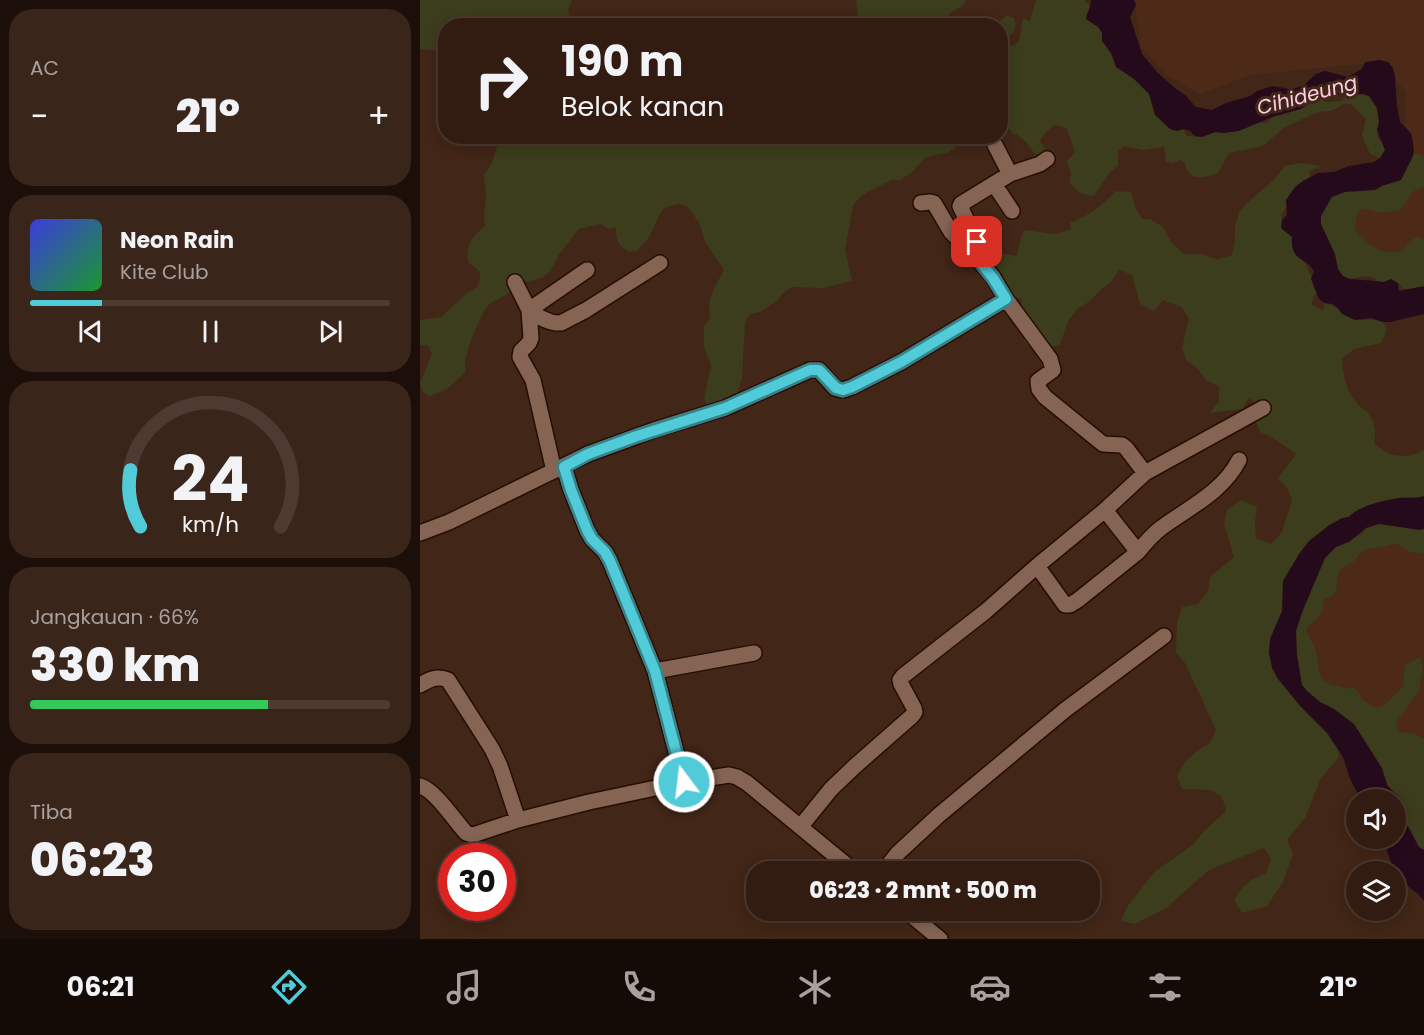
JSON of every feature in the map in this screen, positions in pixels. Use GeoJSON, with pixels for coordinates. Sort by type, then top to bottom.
{"type":"FeatureCollection","features":[{"type":"Feature","properties":{"kind":"street"},"geometry":{"type":"LineString","coordinates":[[995,145],[1010,174]]}},
{"type":"Feature","properties":{"kind":"street"},"geometry":{"type":"LineString","coordinates":[[977,258],[977,242],[961,204],[1010,174],[1040,164],[1047,159]]}},
{"type":"Feature","properties":{"kind":"street"},"geometry":{"type":"LineString","coordinates":[[994,184],[1012,211]]}},
{"type":"Feature","properties":{"kind":"street"},"geometry":{"type":"LineString","coordinates":[[921,203],[934,203],[951,232],[993,278],[1050,359],[1053,370],[1038,381],[1044,397],[1103,444],[1122,445],[1126,448],[1145,473]]}},
{"type":"Feature","properties":{"kind":"street"},"geometry":{"type":"LineString","coordinates":[[529,310],[557,324],[561,323],[586,310],[660,263]]}},
{"type":"Feature","properties":{"kind":"street"},"geometry":{"type":"LineString","coordinates":[[529,310],[587,270]]}},
{"type":"Feature","properties":{"kind":"street"},"geometry":{"type":"LineString","coordinates":[[515,282],[529,310],[531,338],[521,351],[520,357],[533,380],[559,469],[571,490],[587,530],[610,561],[655,671],[684,782]]}},
{"type":"Feature","properties":{"kind":"street"},"geometry":{"type":"LineString","coordinates":[[420,533],[449,522],[588,454],[725,408],[810,370],[819,370],[836,388],[843,390],[852,387],[901,362],[1006,299]]}},
{"type":"Feature","properties":{"kind":"street"},"geometry":{"type":"LineString","coordinates":[[801,826],[831,789],[915,712],[901,684],[900,680],[903,676],[986,611],[1145,473],[1263,408]]}},
{"type":"Feature","properties":{"kind":"street"},"geometry":{"type":"LineString","coordinates":[[1037,566],[1065,605],[1070,605],[1138,552],[1161,529],[1204,499],[1234,469],[1239,460]]}},
{"type":"Feature","properties":{"kind":"street"},"geometry":{"type":"LineString","coordinates":[[1105,510],[1138,552]]}},
{"type":"Feature","properties":{"kind":"street"},"geometry":{"type":"LineString","coordinates":[[892,861],[939,815],[1065,710],[1164,636]]}},
{"type":"Feature","properties":{"kind":"street"},"geometry":{"type":"LineString","coordinates":[[655,671],[754,653]]}},
{"type":"Feature","properties":{"kind":"street"},"geometry":{"type":"LineString","coordinates":[[420,685],[434,678],[448,680],[492,749],[518,820]]}},
{"type":"Feature","properties":{"kind":"street"},"geometry":{"type":"LineString","coordinates":[[420,786],[432,793],[466,833],[473,835],[518,820],[589,802],[684,782],[720,776],[737,777],[842,861]]}},
{"type":"Feature","properties":{"kind":"street"},"geometry":{"type":"LineString","coordinates":[[918,921],[940,939]]}},
{"type":"Feature","properties":{"kind":"shaded area"},"geometry":{"type":"Polygon","coordinates":[[[1137,0],[1424,0],[1424,277],[1381,280],[1350,270],[1329,213],[1403,183],[1406,92],[1390,73],[1358,64],[1250,75],[1201,94],[1169,77],[1141,47],[1135,6],[1137,0]]]}},
{"type":"Feature","properties":{"kind":"shaded area"},"geometry":{"type":"Polygon","coordinates":[[[1378,533],[1424,547],[1424,846],[1406,811],[1406,789],[1395,789],[1382,764],[1307,669],[1310,601],[1347,550],[1378,533]]]}},
{"type":"Feature","properties":{"kind":"green space"},"geometry":{"type":"Polygon","coordinates":[[[420,0],[572,0],[568,10],[570,18],[438,18],[438,50],[420,49],[420,0]]]}},
{"type":"Feature","properties":{"kind":"green space"},"geometry":{"type":"Polygon","coordinates":[[[856,0],[966,0],[962,7],[950,13],[947,18],[858,18],[856,0]]]}},
{"type":"Feature","properties":{"kind":"green space"},"geometry":{"type":"Polygon","coordinates":[[[1036,0],[1085,0],[1187,136],[1202,137],[1215,132],[1224,133],[1250,123],[1267,123],[1272,117],[1287,113],[1319,97],[1326,102],[1342,101],[1345,93],[1361,84],[1377,108],[1379,122],[1377,137],[1383,143],[1385,150],[1380,158],[1370,154],[1362,135],[1366,119],[1351,104],[1344,104],[1331,111],[1318,112],[1285,127],[1263,146],[1229,153],[1218,173],[1208,176],[1198,177],[1190,174],[1185,163],[1180,160],[1172,163],[1166,162],[1164,147],[1143,150],[1123,146],[1118,151],[1118,166],[1111,171],[1094,196],[1083,194],[1069,182],[1071,174],[1067,161],[1075,152],[1067,129],[1054,125],[1044,134],[1040,141],[1045,148],[1042,155],[1035,154],[1027,143],[1008,129],[1008,44],[1013,46],[1019,41],[1023,18],[1030,21],[1036,0]]]}},
{"type":"Feature","properties":{"kind":"green space"},"geometry":{"type":"Polygon","coordinates":[[[1007,15],[1014,18],[1015,30],[1008,39],[1008,18],[1003,18],[1007,15]]]}},
{"type":"Feature","properties":{"kind":"green space"},"geometry":{"type":"Polygon","coordinates":[[[498,144],[958,144],[947,153],[926,157],[912,172],[899,181],[893,179],[856,201],[853,206],[845,249],[852,281],[823,288],[792,287],[760,312],[750,314],[745,323],[742,379],[735,400],[708,408],[704,398],[711,366],[704,347],[704,326],[710,317],[709,303],[724,270],[706,243],[699,223],[688,207],[678,204],[662,210],[648,239],[638,251],[629,252],[620,244],[616,227],[609,229],[600,224],[579,229],[560,253],[550,271],[542,278],[523,283],[489,304],[471,340],[465,361],[465,373],[447,389],[429,397],[422,391],[420,383],[432,354],[428,345],[420,345],[420,320],[441,317],[477,287],[480,280],[480,272],[468,262],[468,250],[473,237],[485,226],[484,175],[491,165],[498,144]]]}},
{"type":"Feature","properties":{"kind":"green space"},"geometry":{"type":"Polygon","coordinates":[[[1410,154],[1424,157],[1424,187],[1414,191],[1400,210],[1379,213],[1366,209],[1359,210],[1355,231],[1368,243],[1383,252],[1399,252],[1417,236],[1424,240],[1424,289],[1403,289],[1394,282],[1381,286],[1375,281],[1376,279],[1367,276],[1341,282],[1319,231],[1324,198],[1410,154]]]}},
{"type":"Feature","properties":{"kind":"green space"},"geometry":{"type":"Polygon","coordinates":[[[1300,163],[1322,166],[1309,171],[1310,177],[1297,186],[1288,197],[1287,207],[1281,215],[1281,228],[1292,237],[1295,252],[1305,262],[1317,291],[1311,304],[1323,311],[1325,303],[1329,304],[1349,317],[1383,322],[1387,330],[1381,343],[1354,349],[1342,359],[1344,377],[1353,398],[1374,423],[1374,443],[1390,454],[1400,456],[1415,454],[1424,449],[1424,503],[1362,511],[1282,611],[1269,653],[1337,742],[1339,757],[1321,778],[1305,818],[1287,840],[1293,854],[1283,882],[1267,906],[1242,913],[1234,901],[1247,884],[1266,873],[1271,859],[1264,848],[1209,870],[1166,908],[1135,924],[1121,921],[1127,907],[1154,872],[1194,844],[1203,832],[1226,811],[1222,797],[1210,790],[1182,789],[1177,776],[1185,762],[1210,743],[1216,730],[1185,663],[1176,652],[1177,623],[1182,607],[1198,604],[1208,591],[1210,577],[1234,557],[1224,524],[1227,510],[1241,500],[1257,507],[1256,538],[1271,544],[1282,532],[1292,501],[1287,488],[1278,478],[1296,454],[1260,432],[1255,419],[1258,408],[1250,397],[1242,409],[1210,413],[1219,401],[1219,387],[1206,380],[1197,368],[1187,361],[1182,348],[1189,318],[1181,307],[1163,300],[1154,311],[1140,304],[1132,275],[1119,270],[1111,282],[1089,302],[1077,309],[1068,321],[1060,345],[1034,350],[1024,342],[1021,299],[995,293],[989,265],[1001,254],[1017,256],[1024,230],[1056,234],[1071,229],[1070,223],[1094,210],[1115,191],[1131,192],[1135,207],[1142,219],[1150,219],[1163,227],[1171,242],[1184,254],[1201,254],[1217,259],[1232,255],[1239,212],[1274,180],[1285,166],[1300,163]]]}},
{"type":"Feature","properties":{"kind":"green space"},"geometry":{"type":"Polygon","coordinates":[[[1370,522],[1424,527],[1424,554],[1410,552],[1395,543],[1363,551],[1352,563],[1340,570],[1336,590],[1330,598],[1323,598],[1322,611],[1307,629],[1316,651],[1323,680],[1328,684],[1346,689],[1353,687],[1362,700],[1376,708],[1383,706],[1402,688],[1405,665],[1420,657],[1423,669],[1420,689],[1396,725],[1400,732],[1415,734],[1424,739],[1424,861],[1414,848],[1415,840],[1407,825],[1406,789],[1391,789],[1334,709],[1320,702],[1297,683],[1295,622],[1326,549],[1362,534],[1370,522]]]}},
{"type":"Feature","properties":{"kind":"water","name":"Cihideung"},"geometry":{"type":"Polygon","coordinates":[[[1091,0],[1134,0],[1136,5],[1130,17],[1142,54],[1158,73],[1196,107],[1212,110],[1273,86],[1296,88],[1304,85],[1316,74],[1325,71],[1348,77],[1362,69],[1365,62],[1380,60],[1388,62],[1395,76],[1400,122],[1411,133],[1413,156],[1401,180],[1375,190],[1345,192],[1332,197],[1321,216],[1321,224],[1335,254],[1338,269],[1343,276],[1350,279],[1384,282],[1391,279],[1398,283],[1399,291],[1424,286],[1424,314],[1383,322],[1370,318],[1355,320],[1342,314],[1332,304],[1319,299],[1311,279],[1314,271],[1296,255],[1293,251],[1292,237],[1281,228],[1282,220],[1287,215],[1286,200],[1295,187],[1303,181],[1318,173],[1334,172],[1349,166],[1374,162],[1380,158],[1385,150],[1377,130],[1379,122],[1377,108],[1369,96],[1362,94],[1319,97],[1301,109],[1272,117],[1239,131],[1215,132],[1202,137],[1195,136],[1184,129],[1177,131],[1170,129],[1155,115],[1149,94],[1134,79],[1116,67],[1111,53],[1102,41],[1102,33],[1098,27],[1086,19],[1091,0]]]}},
{"type":"Feature","properties":{"kind":"water"},"geometry":{"type":"Polygon","coordinates":[[[1424,496],[1424,529],[1379,524],[1366,528],[1349,542],[1336,547],[1325,558],[1296,631],[1302,685],[1320,702],[1354,724],[1382,768],[1390,789],[1355,789],[1343,757],[1327,733],[1278,679],[1272,668],[1269,653],[1270,639],[1282,611],[1283,581],[1309,541],[1328,526],[1365,507],[1393,499],[1424,496]]]}},
{"type":"Feature","properties":{"kind":"water"},"geometry":{"type":"Polygon","coordinates":[[[1406,819],[1419,847],[1424,850],[1424,901],[1406,885],[1406,861],[1391,861],[1386,849],[1406,849],[1406,819]]]}},
{"type":"Feature","properties":{"kind":"route"},"geometry":{"type":"LineString","coordinates":[[684,782],[655,671],[610,561],[587,530],[564,467],[588,454],[637,436],[725,408],[810,370],[819,370],[836,388],[843,390],[901,362],[1006,299],[977,258],[977,242]]}}]}
